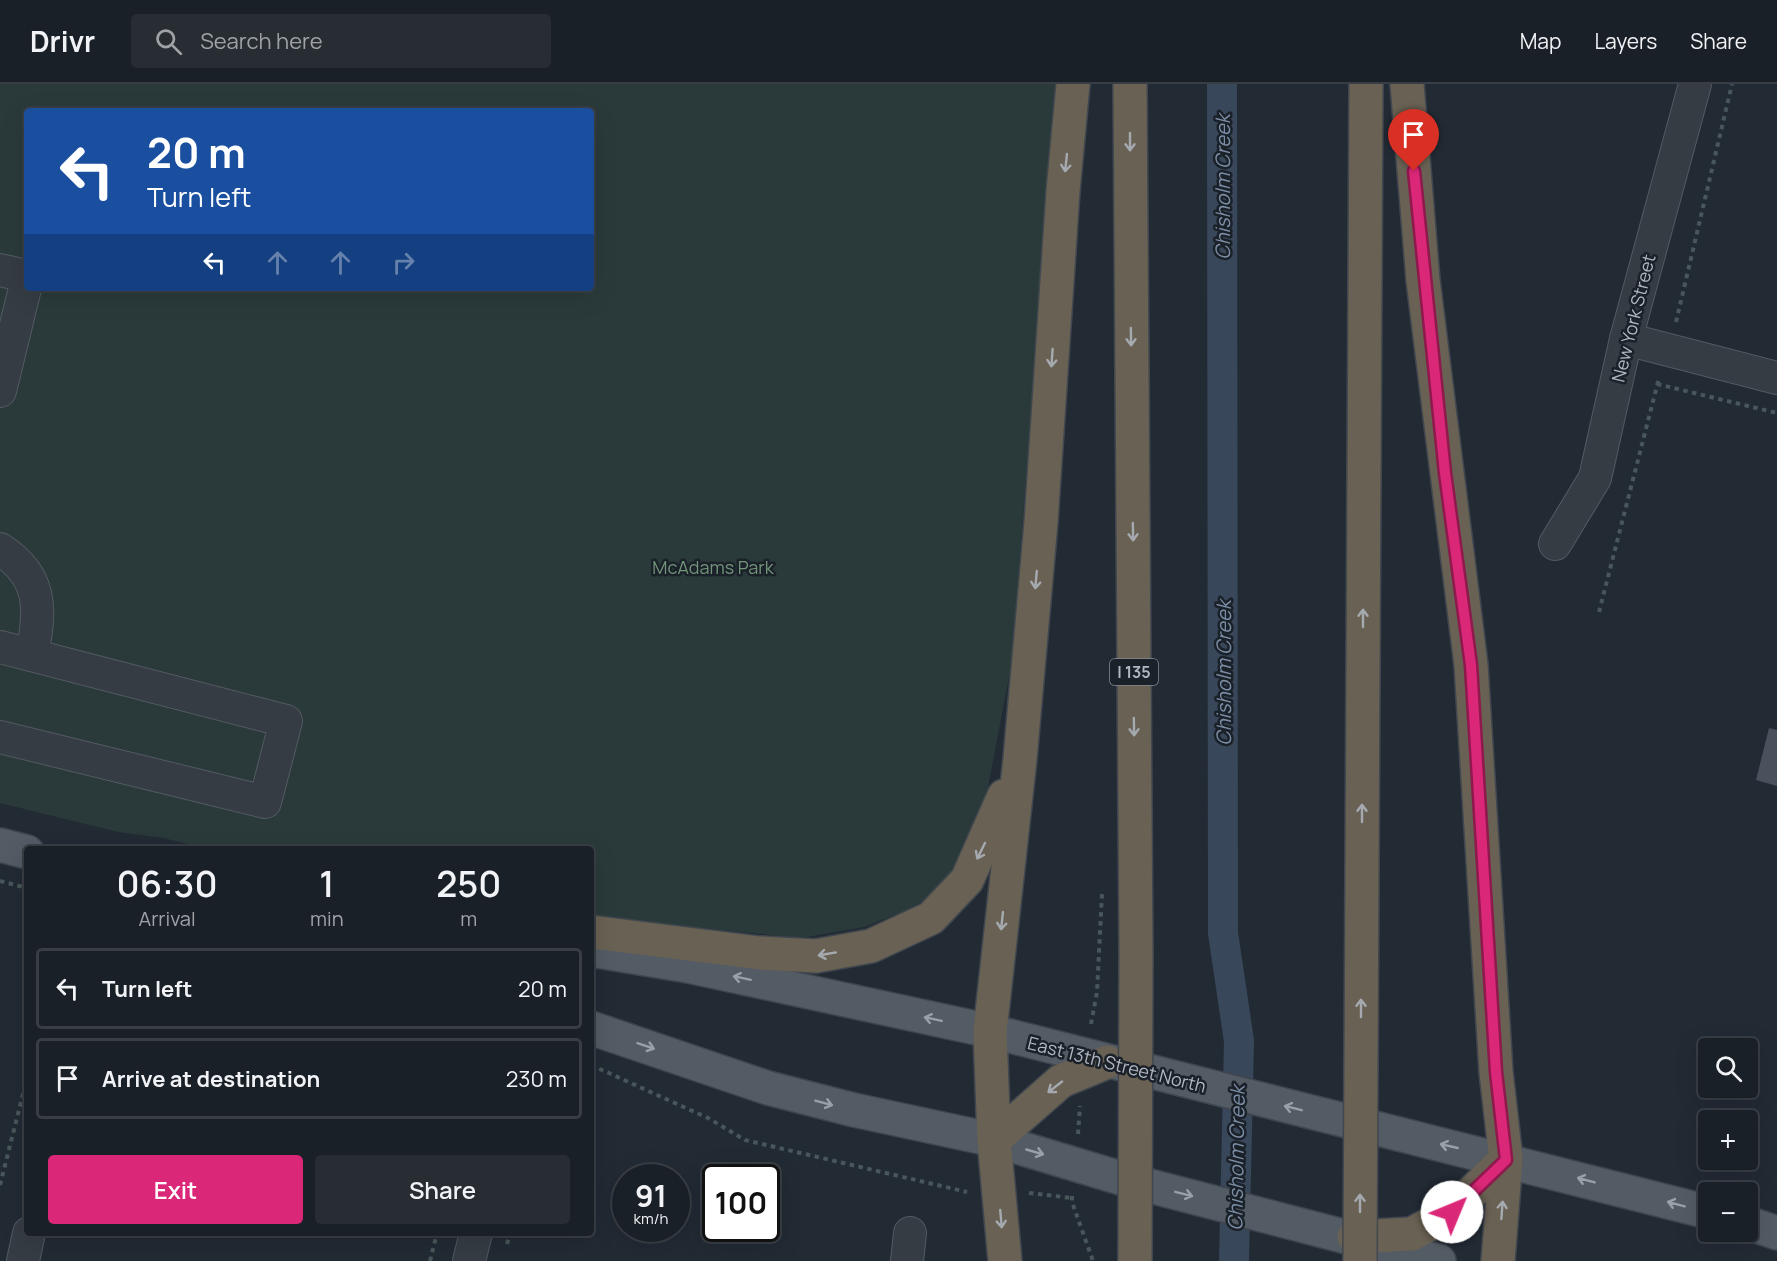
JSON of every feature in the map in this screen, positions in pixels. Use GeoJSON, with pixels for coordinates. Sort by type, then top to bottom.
{"type":"FeatureCollection","features":[{"type":"Feature","properties":{"kind":"highway"},"geometry":{"type":"LineString","coordinates":[[1005,1261],[994,1140],[990,1031],[1020,759],[1041,522],[1063,191],[1073,84]]}},
{"type":"Feature","properties":{"kind":"highway","name":"I 135"},"geometry":{"type":"LineString","coordinates":[[1131,84],[1136,942],[1135,1261]]}},
{"type":"Feature","properties":{"kind":"highway"},"geometry":{"type":"LineString","coordinates":[[1366,84],[1357,1249],[1412,1234],[1452,1212],[1506,1160]]}},
{"type":"Feature","properties":{"kind":"highway"},"geometry":{"type":"LineString","coordinates":[[1407,84],[1423,280],[1471,665],[1496,1072],[1506,1160],[1498,1261]]}},
{"type":"Feature","properties":{"kind":"highway"},"geometry":{"type":"LineString","coordinates":[[594,932],[760,953],[816,956],[871,946],[931,918],[967,880],[989,836],[1020,759]]}},
{"type":"Feature","properties":{"kind":"highway"},"geometry":{"type":"LineString","coordinates":[[994,1140],[1061,1081],[1107,1062]]}},
{"type":"Feature","properties":{"kind":"main road"},"geometry":{"type":"LineString","coordinates":[[0,845],[24,851]]}},
{"type":"Feature","properties":{"kind":"main road","name":"East 13th Street North"},"geometry":{"type":"LineString","coordinates":[[594,950],[688,966],[990,1031],[1698,1209]]}},
{"type":"Feature","properties":{"kind":"main road"},"geometry":{"type":"LineString","coordinates":[[594,1029],[768,1088],[854,1110],[994,1140],[1357,1249],[1438,1261]]}},
{"type":"Feature","properties":{"kind":"main road"},"geometry":{"type":"LineString","coordinates":[[1758,1226],[1777,1233]]}},
{"type":"Feature","properties":{"kind":"street","name":"New York Street"},"geometry":{"type":"LineString","coordinates":[[1555,544],[1594,478],[1626,339],[1695,84]]}},
{"type":"Feature","properties":{"kind":"street"},"geometry":{"type":"LineString","coordinates":[[0,270],[24,277]]}},
{"type":"Feature","properties":{"kind":"street"},"geometry":{"type":"LineString","coordinates":[[0,391],[24,291]]}},
{"type":"Feature","properties":{"kind":"street"},"geometry":{"type":"LineString","coordinates":[[1626,339],[1777,378]]}},
{"type":"Feature","properties":{"kind":"street"},"geometry":{"type":"LineString","coordinates":[[0,549],[18,560],[37,592],[39,619],[32,655]]}},
{"type":"Feature","properties":{"kind":"street"},"geometry":{"type":"LineString","coordinates":[[0,647],[286,721],[265,802],[0,736]]}},
{"type":"Feature","properties":{"kind":"street"},"geometry":{"type":"LineString","coordinates":[[23,1261],[29,1236]]}},
{"type":"Feature","properties":{"kind":"street"},"geometry":{"type":"LineString","coordinates":[[469,1261],[475,1236]]}},
{"type":"Feature","properties":{"kind":"path"},"geometry":{"type":"LineString","coordinates":[[1657,384],[1777,413]]}},
{"type":"Feature","properties":{"kind":"path"},"geometry":{"type":"LineString","coordinates":[[0,881],[24,887]]}},
{"type":"Feature","properties":{"kind":"path"},"geometry":{"type":"LineString","coordinates":[[594,1066],[708,1118],[745,1140],[881,1170]]}},
{"type":"Feature","properties":{"kind":"path"},"geometry":{"type":"LineString","coordinates":[[0,1185],[24,1090]]}},
{"type":"Feature","properties":{"kind":"path"},"geometry":{"type":"LineString","coordinates":[[430,1261],[436,1236]]}},
{"type":"Feature","properties":{"kind":"green space","name":"McAdams Park"},"geometry":{"type":"Polygon","coordinates":[[[0,84],[1056,84],[1012,661],[988,787],[973,835],[956,870],[935,893],[910,909],[864,927],[801,938],[594,917],[594,846],[196,846],[163,838],[118,832],[0,803],[0,84]]]}},
{"type":"Feature","properties":{"kind":"building"},"geometry":{"type":"Polygon","coordinates":[[[1769,728],[1777,730],[1777,786],[1756,780],[1769,728]]]}},
{"type":"Feature","properties":{"kind":"waterway","name":"Chisholm Creek"},"geometry":{"type":"LineString","coordinates":[[1222,84],[1223,933],[1239,1041],[1234,1261]]}},
{"type":"Feature","properties":{"kind":"route"},"geometry":{"type":"LineString","coordinates":[[1414,171],[1423,280],[1445,473],[1471,665],[1496,1072],[1506,1160],[1452,1212]]}}]}
